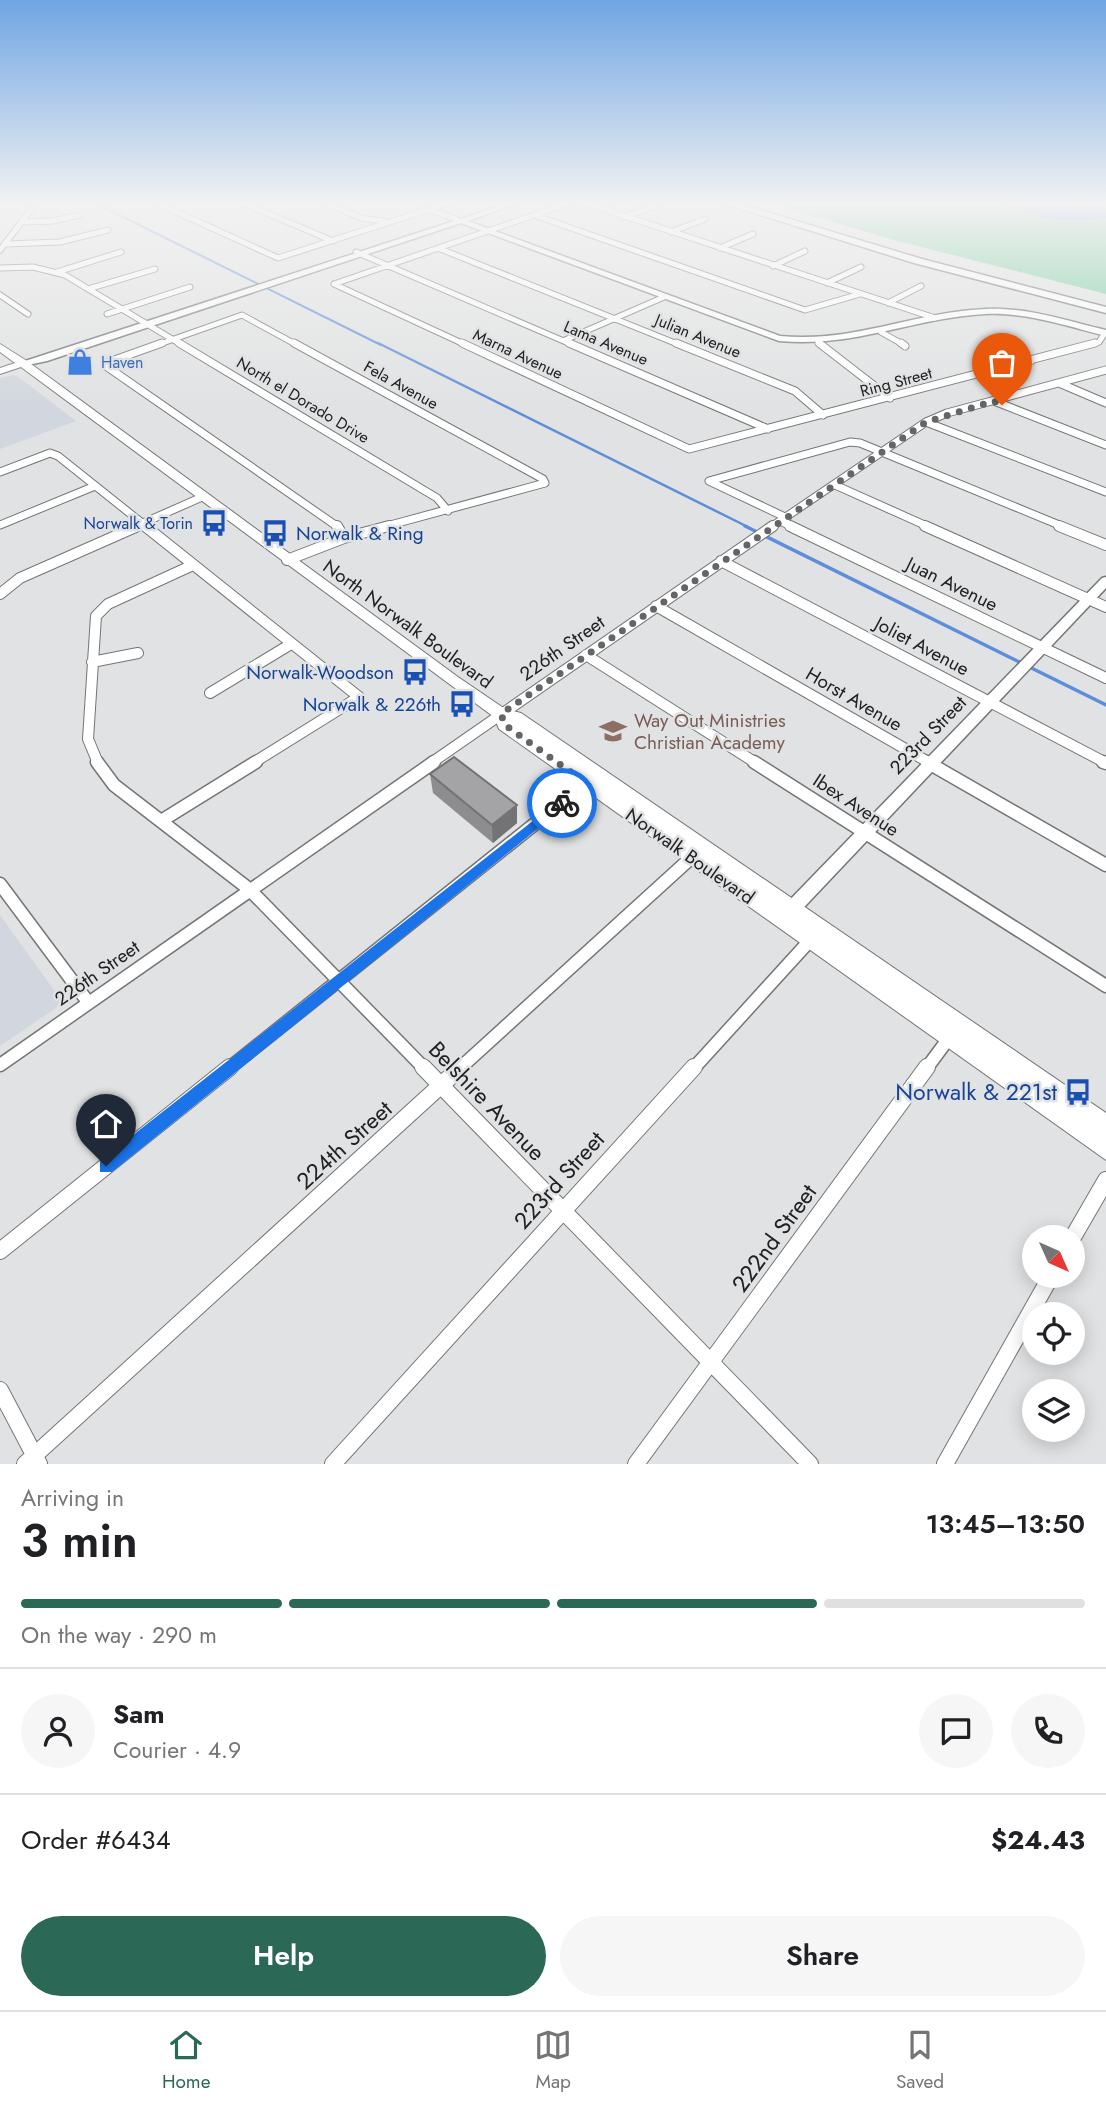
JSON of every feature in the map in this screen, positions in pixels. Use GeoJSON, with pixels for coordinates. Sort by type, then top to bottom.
{"type":"FeatureCollection","features":[{"type":"Feature","properties":{"kind":"highway"},"geometry":{"type":"LineString","coordinates":[[958,271],[1106,310]]}},
{"type":"Feature","properties":{"kind":"highway"},"geometry":{"type":"LineString","coordinates":[[996,271],[1106,301]]}},
{"type":"Feature","properties":{"kind":"main road"},"geometry":{"type":"LineString","coordinates":[[0,347],[23,363]]}},
{"type":"Feature","properties":{"kind":"main road"},"geometry":{"type":"LineString","coordinates":[[0,371],[23,363]]}},
{"type":"Feature","properties":{"kind":"main road","name":"North Norwalk Boulevard"},"geometry":{"type":"LineString","coordinates":[[23,363],[287,560],[501,714]]}},
{"type":"Feature","properties":{"kind":"main road","name":"Norwalk Boulevard"},"geometry":{"type":"LineString","coordinates":[[501,714],[516,717],[692,857],[787,914]]}},
{"type":"Feature","properties":{"kind":"main road","name":"Norwalk Boulevard"},"geometry":{"type":"LineString","coordinates":[[593,778],[816,934],[1106,1126]]}},
{"type":"Feature","properties":{"kind":"main road","name":"Norwalk Boulevard"},"geometry":{"type":"LineString","coordinates":[[816,934],[949,1038],[1106,1149]]}},
{"type":"Feature","properties":{"kind":"street","name":"North el Dorado Drive"},"geometry":{"type":"LineString","coordinates":[[61,271],[437,498],[448,511]]}},
{"type":"Feature","properties":{"kind":"street"},"geometry":{"type":"LineString","coordinates":[[92,288],[147,271]]}},
{"type":"Feature","properties":{"kind":"street"},"geometry":{"type":"LineString","coordinates":[[23,363],[303,271]]}},
{"type":"Feature","properties":{"kind":"street","name":"Marna Avenue"},"geometry":{"type":"LineString","coordinates":[[370,271],[334,284],[690,449]]}},
{"type":"Feature","properties":{"kind":"street","name":"Lama Avenue"},"geometry":{"type":"LineString","coordinates":[[403,271],[768,429]]}},
{"type":"Feature","properties":{"kind":"street","name":"Julian Avenue"},"geometry":{"type":"LineString","coordinates":[[497,271],[795,391],[823,415]]}},
{"type":"Feature","properties":{"kind":"street"},"geometry":{"type":"LineString","coordinates":[[596,271],[767,335],[819,343],[881,332],[935,318],[997,311],[1038,316],[1105,333]]}},
{"type":"Feature","properties":{"kind":"street"},"geometry":{"type":"LineString","coordinates":[[695,271],[806,310],[860,294]]}},
{"type":"Feature","properties":{"kind":"street"},"geometry":{"type":"LineString","coordinates":[[790,271],[935,318]]}},
{"type":"Feature","properties":{"kind":"street"},"geometry":{"type":"LineString","coordinates":[[827,283],[852,271]]}},
{"type":"Feature","properties":{"kind":"street"},"geometry":{"type":"LineString","coordinates":[[888,303],[921,286]]}},
{"type":"Feature","properties":{"kind":"street"},"geometry":{"type":"LineString","coordinates":[[107,314],[190,287]]}},
{"type":"Feature","properties":{"kind":"street"},"geometry":{"type":"LineString","coordinates":[[0,295],[28,314]]}},
{"type":"Feature","properties":{"kind":"street"},"geometry":{"type":"LineString","coordinates":[[565,340],[664,297]]}},
{"type":"Feature","properties":{"kind":"street","name":"Fela Avenue"},"geometry":{"type":"LineString","coordinates":[[173,338],[242,315],[543,479],[545,483],[448,511]]}},
{"type":"Feature","properties":{"kind":"street"},"geometry":{"type":"LineString","coordinates":[[881,332],[905,345]]}},
{"type":"Feature","properties":{"kind":"street","name":"Ring Street"},"geometry":{"type":"LineString","coordinates":[[690,449],[1090,345],[1099,342],[1105,333]]}},
{"type":"Feature","properties":{"kind":"street"},"geometry":{"type":"LineString","coordinates":[[173,338],[106,363],[106,366],[335,523],[344,538]]}},
{"type":"Feature","properties":{"kind":"street"},"geometry":{"type":"LineString","coordinates":[[819,343],[890,398]]}},
{"type":"Feature","properties":{"kind":"street"},"geometry":{"type":"LineString","coordinates":[[1004,346],[1031,361]]}},
{"type":"Feature","properties":{"kind":"street","name":"226th Street"},"geometry":{"type":"LineString","coordinates":[[0,1065],[656,606],[926,422],[1106,370]]}},
{"type":"Feature","properties":{"kind":"street"},"geometry":{"type":"LineString","coordinates":[[1059,383],[1106,403]]}},
{"type":"Feature","properties":{"kind":"street"},"geometry":{"type":"LineString","coordinates":[[994,401],[1011,410],[1106,445]]}},
{"type":"Feature","properties":{"kind":"street"},"geometry":{"type":"LineString","coordinates":[[926,422],[1106,492]]}},
{"type":"Feature","properties":{"kind":"street","name":"Juan Avenue"},"geometry":{"type":"LineString","coordinates":[[882,453],[850,442],[709,481],[1037,652],[1106,678]]}},
{"type":"Feature","properties":{"kind":"street"},"geometry":{"type":"LineString","coordinates":[[0,472],[50,453],[58,456],[359,697],[161,821]]}},
{"type":"Feature","properties":{"kind":"street"},"geometry":{"type":"LineString","coordinates":[[882,453],[1106,545]]}},
{"type":"Feature","properties":{"kind":"street"},"geometry":{"type":"LineString","coordinates":[[0,525],[95,485]]}},
{"type":"Feature","properties":{"kind":"street"},"geometry":{"type":"LineString","coordinates":[[835,485],[1106,607]]}},
{"type":"Feature","properties":{"kind":"street"},"geometry":{"type":"LineString","coordinates":[[0,594],[20,578],[202,497]]}},
{"type":"Feature","properties":{"kind":"street"},"geometry":{"type":"LineString","coordinates":[[287,560],[344,538],[448,511]]}},
{"type":"Feature","properties":{"kind":"street","name":"Joliet Avenue"},"geometry":{"type":"LineString","coordinates":[[721,561],[1106,763]]}},
{"type":"Feature","properties":{"kind":"street","name":"Belshire Avenue"},"geometry":{"type":"LineString","coordinates":[[193,565],[108,604],[96,616],[88,739],[91,754],[114,785],[249,889],[810,1464]]}},
{"type":"Feature","properties":{"kind":"street","name":"223rd Street"},"geometry":{"type":"LineString","coordinates":[[787,914],[1106,581]]}},
{"type":"Feature","properties":{"kind":"street","name":"Horst Avenue"},"geometry":{"type":"LineString","coordinates":[[656,606],[1106,865]]}},
{"type":"Feature","properties":{"kind":"street"},"geometry":{"type":"LineString","coordinates":[[210,693],[291,644]]}},
{"type":"Feature","properties":{"kind":"street"},"geometry":{"type":"LineString","coordinates":[[92,662],[138,653]]}},
{"type":"Feature","properties":{"kind":"street","name":"Ibex Avenue"},"geometry":{"type":"LineString","coordinates":[[586,655],[1106,986]]}},
{"type":"Feature","properties":{"kind":"street"},"geometry":{"type":"LineString","coordinates":[[0,1251],[593,778]]}},
{"type":"Feature","properties":{"kind":"street","name":"224th Street"},"geometry":{"type":"LineString","coordinates":[[33,1461],[692,857]]}},
{"type":"Feature","properties":{"kind":"street"},"geometry":{"type":"LineString","coordinates":[[0,884],[88,1002]]}},
{"type":"Feature","properties":{"kind":"street","name":"223rd Street"},"geometry":{"type":"LineString","coordinates":[[333,1464],[816,934]]}},
{"type":"Feature","properties":{"kind":"street","name":"222nd Street"},"geometry":{"type":"LineString","coordinates":[[636,1464],[949,1038]]}},
{"type":"Feature","properties":{"kind":"street"},"geometry":{"type":"LineString","coordinates":[[1080,1225],[1106,1180]]}},
{"type":"Feature","properties":{"kind":"street"},"geometry":{"type":"LineString","coordinates":[[945,1464],[1044,1288]]}},
{"type":"Feature","properties":{"kind":"street"},"geometry":{"type":"LineString","coordinates":[[0,1390],[33,1461]]}},
{"type":"Feature","properties":{"kind":"shaded area"},"geometry":{"type":"Polygon","coordinates":[[[13,375],[76,421],[0,449],[0,378],[13,375]]]}},
{"type":"Feature","properties":{"kind":"shaded area"},"geometry":{"type":"Polygon","coordinates":[[[0,915],[61,1000],[56,1008],[0,1046],[0,915]]]}},
{"type":"Feature","properties":{"kind":"green space"},"geometry":{"type":"Polygon","coordinates":[[[1017,271],[1106,271],[1106,294],[1017,271]]]}},
{"type":"Feature","properties":{"kind":"building"},"geometry":{"type":"Polygon","coordinates":[[[454,757],[517,805],[492,825],[430,774],[454,757]]]}},
{"type":"Feature","properties":{"kind":"waterway"},"geometry":{"type":"LineString","coordinates":[[233,271],[381,345]]}},
{"type":"Feature","properties":{"kind":"waterway"},"geometry":{"type":"LineString","coordinates":[[378,343],[748,527]]}},
{"type":"Feature","properties":{"kind":"waterway"},"geometry":{"type":"LineString","coordinates":[[745,526],[1106,705]]}},
{"type":"Feature","properties":{"kind":"way so far"},"geometry":{"type":"LineString","coordinates":[[562,803],[586,783],[505,725],[501,714],[926,422],[947,413],[994,401],[1002,405]]}},
{"type":"Feature","properties":{"kind":"place","name":"Haven"},"geometry":{"type":"Point","coordinates":[80,362]}},
{"type":"Feature","properties":{"kind":"place","name":"Norwalk & Torin"},"geometry":{"type":"Point","coordinates":[214,523]}},
{"type":"Feature","properties":{"kind":"place","name":"Norwalk & Ring"},"geometry":{"type":"Point","coordinates":[275,533]}},
{"type":"Feature","properties":{"kind":"place","name":"Norwalk-Woodson"},"geometry":{"type":"Point","coordinates":[415,672]}},
{"type":"Feature","properties":{"kind":"place","name":"Norwalk & 226th"},"geometry":{"type":"Point","coordinates":[462,704]}},
{"type":"Feature","properties":{"kind":"place","name":"Way Out Ministries Christian Academy"},"geometry":{"type":"Point","coordinates":[613,731]}},
{"type":"Feature","properties":{"kind":"place","name":"Norwalk & 221st"},"geometry":{"type":"Point","coordinates":[1078,1092]}},
{"type":"Feature","properties":{"kind":"route"},"geometry":{"type":"LineString","coordinates":[[106,1166],[562,803]]}}]}
